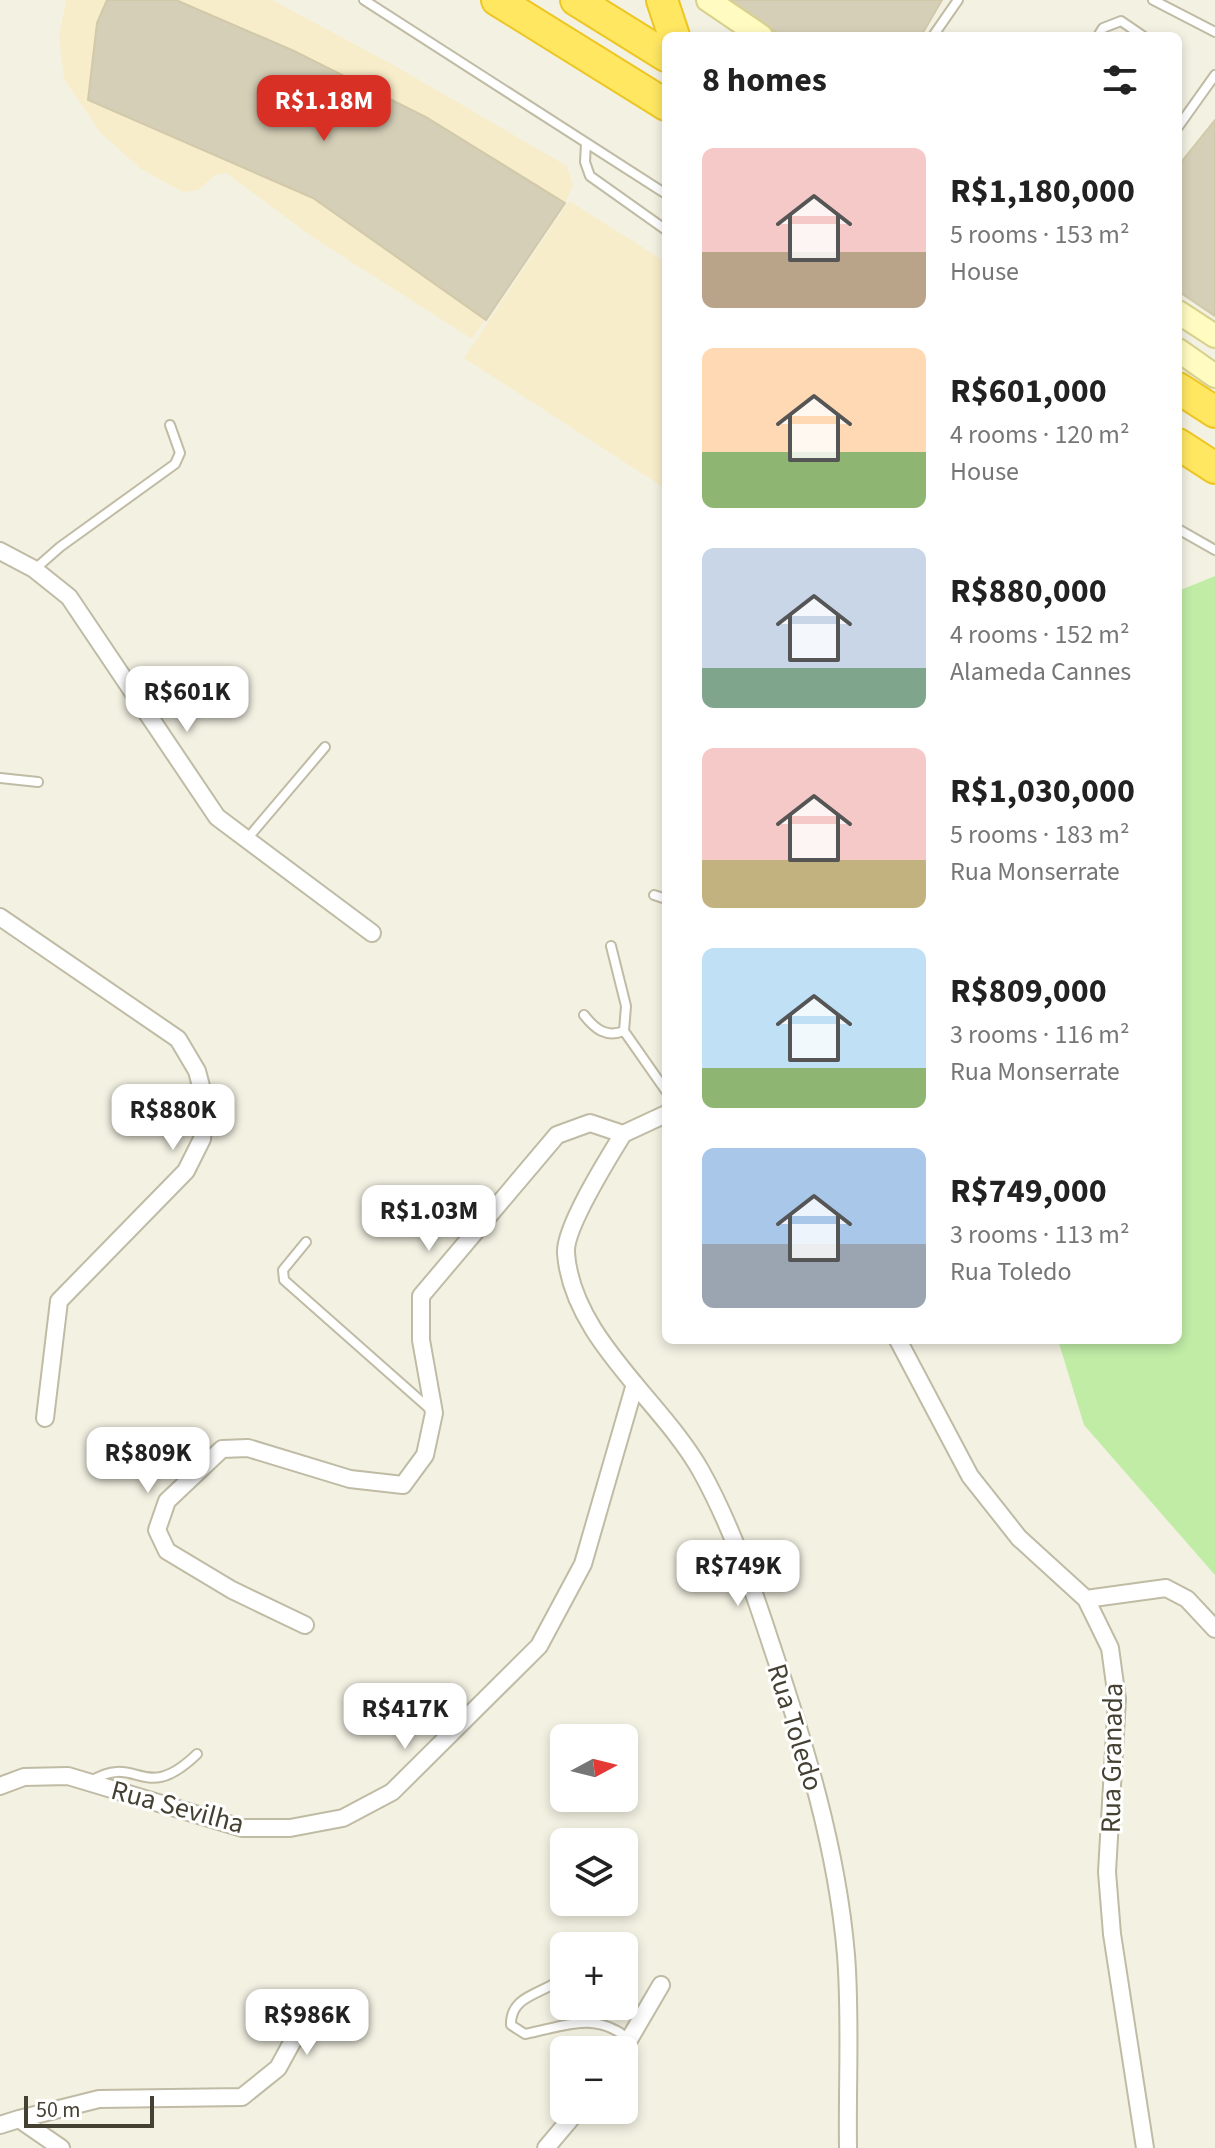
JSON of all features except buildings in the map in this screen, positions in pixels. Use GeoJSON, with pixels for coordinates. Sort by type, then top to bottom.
{"type":"FeatureCollection","features":[{"type":"Feature","properties":{"kind":"highway"},"geometry":{"type":"LineString","coordinates":[[497,0],[662,103]]}},
{"type":"Feature","properties":{"kind":"highway"},"geometry":{"type":"LineString","coordinates":[[576,0],[662,54]]}},
{"type":"Feature","properties":{"kind":"highway"},"geometry":{"type":"LineString","coordinates":[[662,0],[673,32]]}},
{"type":"Feature","properties":{"kind":"highway"},"geometry":{"type":"LineString","coordinates":[[1182,391],[1215,412]]}},
{"type":"Feature","properties":{"kind":"highway"},"geometry":{"type":"LineString","coordinates":[[1182,447],[1215,468]]}},
{"type":"Feature","properties":{"kind":"street"},"geometry":{"type":"LineString","coordinates":[[708,0],[755,32]]}},
{"type":"Feature","properties":{"kind":"street"},"geometry":{"type":"LineString","coordinates":[[1182,315],[1215,336]]}},
{"type":"Feature","properties":{"kind":"street"},"geometry":{"type":"LineString","coordinates":[[1182,353],[1215,376]]}},
{"type":"Feature","properties":{"kind":"street"},"geometry":{"type":"LineString","coordinates":[[0,551],[34,569],[69,597],[217,817],[372,933]]}},
{"type":"Feature","properties":{"kind":"street"},"geometry":{"type":"LineString","coordinates":[[0,917],[178,1039],[197,1071],[205,1101],[202,1139],[186,1171],[59,1301],[45,1418]]}},
{"type":"Feature","properties":{"kind":"street"},"geometry":{"type":"LineString","coordinates":[[305,1625],[232,1590],[167,1551],[157,1530],[167,1501],[222,1449],[248,1448],[350,1479],[403,1485],[425,1455],[434,1413],[421,1340],[421,1296],[557,1135],[590,1123],[623,1134],[662,1116]]}},
{"type":"Feature","properties":{"kind":"street","name":"Rua Toledo"},"geometry":{"type":"LineString","coordinates":[[623,1134],[584,1201],[565,1250],[578,1296],[599,1337],[701,1470],[750,1581],[786,1688],[829,1839],[846,1956],[848,2148]]}},
{"type":"Feature","properties":{"kind":"street","name":"Rua Granada"},"geometry":{"type":"LineString","coordinates":[[900,1344],[970,1476],[1019,1538],[1086,1599],[1110,1648],[1117,1699],[1107,1872],[1112,1934],[1145,2148]]}},
{"type":"Feature","properties":{"kind":"street","name":"Rua Sevilha"},"geometry":{"type":"LineString","coordinates":[[0,1786],[24,1777],[68,1776],[242,1828],[290,1828],[343,1818],[392,1792],[539,1646],[583,1564],[635,1384]]}},
{"type":"Feature","properties":{"kind":"street"},"geometry":{"type":"LineString","coordinates":[[1086,1599],[1166,1588],[1187,1599],[1215,1629]]}},
{"type":"Feature","properties":{"kind":"street"},"geometry":{"type":"LineString","coordinates":[[631,2036],[661,1985]]}},
{"type":"Feature","properties":{"kind":"street"},"geometry":{"type":"LineString","coordinates":[[0,2125],[99,2099],[242,2097],[278,2068],[301,2026]]}},
{"type":"Feature","properties":{"kind":"street"},"geometry":{"type":"LineString","coordinates":[[19,2119],[61,2148]]}},
{"type":"Feature","properties":{"kind":"street"},"geometry":{"type":"LineString","coordinates":[[546,2148],[566,2124]]}},
{"type":"Feature","properties":{"kind":"lane"},"geometry":{"type":"LineString","coordinates":[[364,0],[662,191]]}},
{"type":"Feature","properties":{"kind":"lane"},"geometry":{"type":"LineString","coordinates":[[936,32],[958,0]]}},
{"type":"Feature","properties":{"kind":"lane"},"geometry":{"type":"LineString","coordinates":[[1153,0],[1215,32]]}},
{"type":"Feature","properties":{"kind":"lane"},"geometry":{"type":"LineString","coordinates":[[1100,32],[1121,21],[1137,32]]}},
{"type":"Feature","properties":{"kind":"lane"},"geometry":{"type":"LineString","coordinates":[[1182,121],[1215,75]]}},
{"type":"Feature","properties":{"kind":"lane"},"geometry":{"type":"LineString","coordinates":[[586,143],[585,162],[590,176],[662,227]]}},
{"type":"Feature","properties":{"kind":"lane"},"geometry":{"type":"LineString","coordinates":[[34,569],[175,464],[180,453],[170,425]]}},
{"type":"Feature","properties":{"kind":"lane"},"geometry":{"type":"LineString","coordinates":[[1182,531],[1215,550]]}},
{"type":"Feature","properties":{"kind":"lane"},"geometry":{"type":"LineString","coordinates":[[247,839],[325,747]]}},
{"type":"Feature","properties":{"kind":"lane"},"geometry":{"type":"LineString","coordinates":[[0,778],[38,782]]}},
{"type":"Feature","properties":{"kind":"lane"},"geometry":{"type":"LineString","coordinates":[[654,895],[662,898]]}},
{"type":"Feature","properties":{"kind":"lane"},"geometry":{"type":"LineString","coordinates":[[611,946],[626,1006],[624,1031],[662,1085]]}},
{"type":"Feature","properties":{"kind":"lane"},"geometry":{"type":"LineString","coordinates":[[584,1015],[594,1027],[605,1033],[624,1031]]}},
{"type":"Feature","properties":{"kind":"lane"},"geometry":{"type":"LineString","coordinates":[[306,1242],[283,1270],[284,1280],[434,1413]]}},
{"type":"Feature","properties":{"kind":"lane"},"geometry":{"type":"LineString","coordinates":[[90,1782],[117,1771],[161,1780],[178,1772],[197,1754]]}},
{"type":"Feature","properties":{"kind":"lane"},"geometry":{"type":"LineString","coordinates":[[550,1988],[520,2000],[511,2013],[511,2025],[525,2034],[593,2021],[611,2025],[620,2036]]}},
{"type":"Feature","properties":{"kind":"shaded area"},"geometry":{"type":"Polygon","coordinates":[[[66,0],[272,0],[397,67],[567,166],[573,185],[565,203],[472,339],[314,238],[226,173],[215,175],[198,190],[183,192],[141,169],[101,133],[64,79],[59,37],[66,0]]]}},
{"type":"Feature","properties":{"kind":"shaded area"},"geometry":{"type":"Polygon","coordinates":[[[569,201],[662,259],[662,486],[464,358],[569,201]]]}},
{"type":"Feature","properties":{"kind":"green space"},"geometry":{"type":"Polygon","coordinates":[[[1215,576],[1215,1575],[1084,1425],[1059,1344],[1182,1344],[1182,589],[1215,576]]]}}]}
